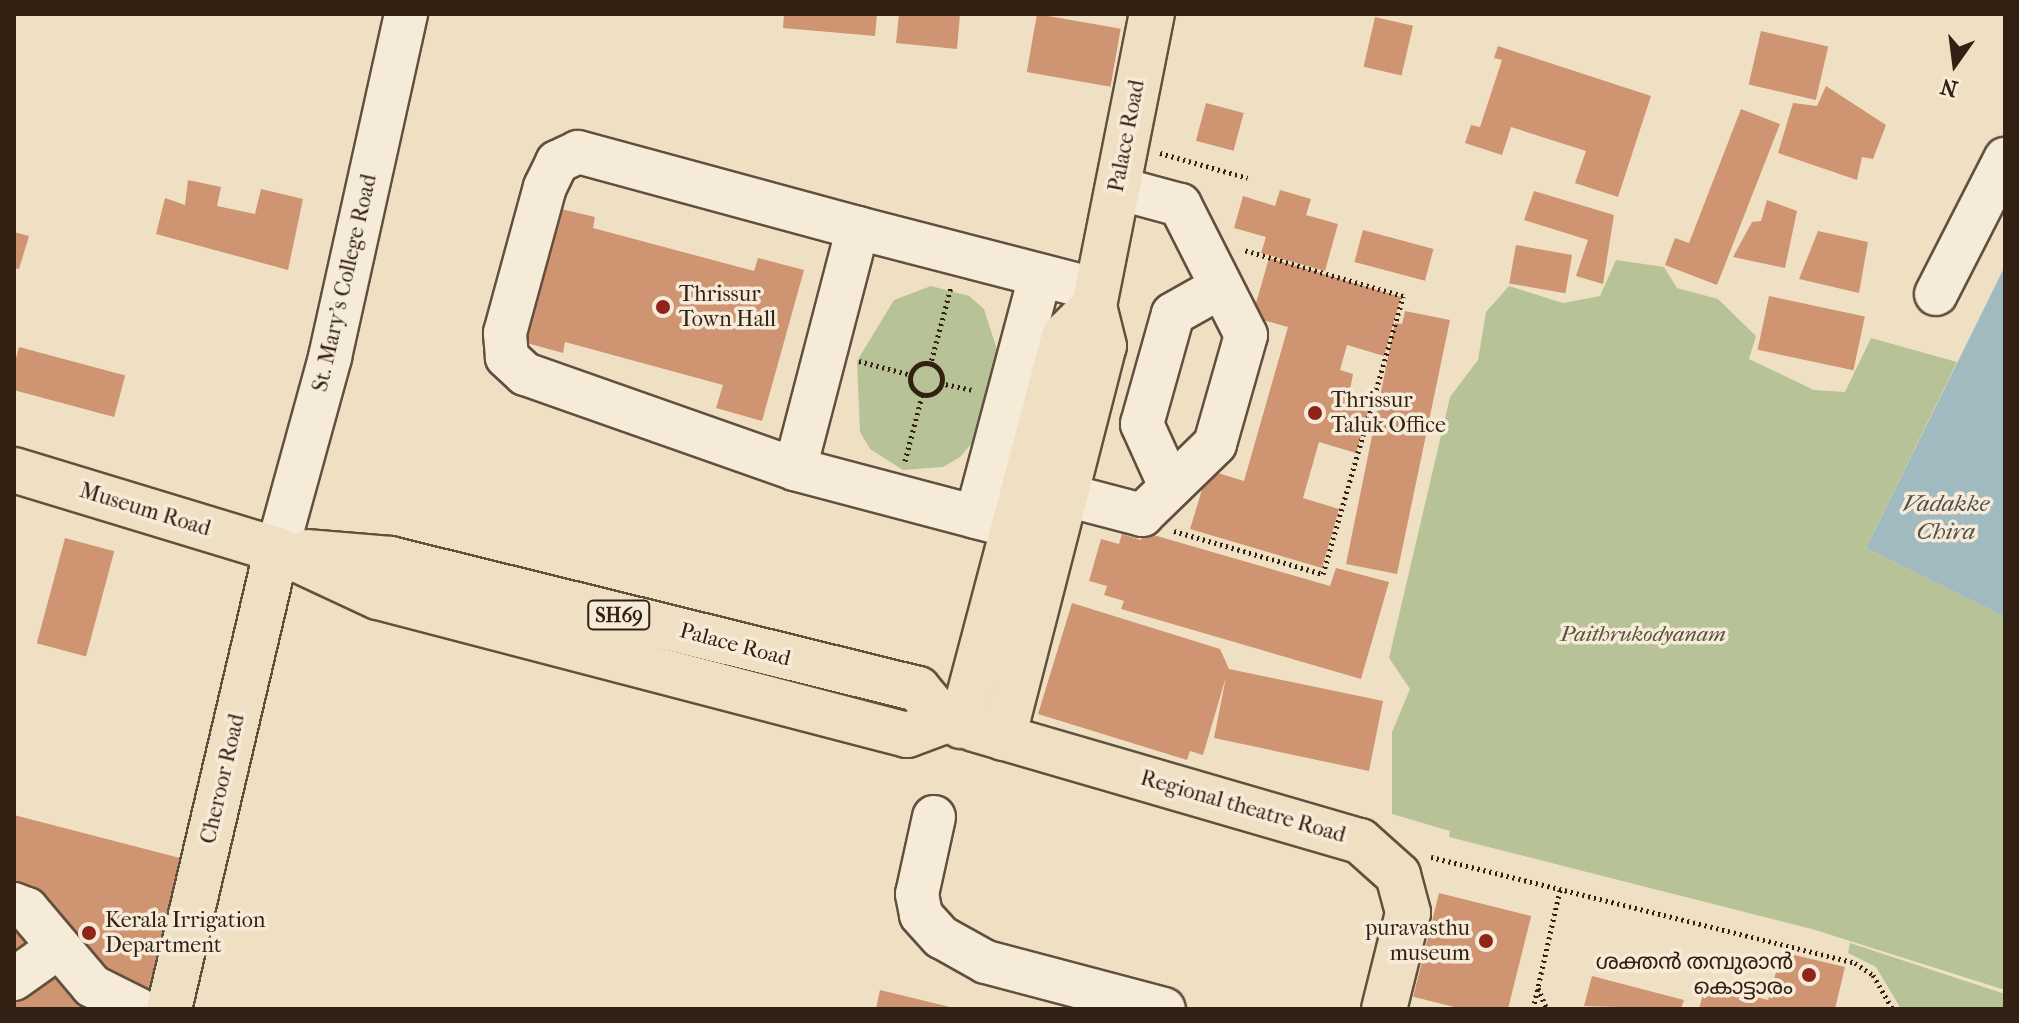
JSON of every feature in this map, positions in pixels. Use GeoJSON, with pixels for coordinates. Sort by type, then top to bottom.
{"type":"FeatureCollection","features":[{"type":"Feature","properties":{"kind":"main road","name":"Palace Road"},"geometry":{"type":"LineString","coordinates":[[1003,738],[1104,346],[1096,298],[1152,14]]}},
{"type":"Feature","properties":{"kind":"main road"},"geometry":{"type":"LineString","coordinates":[[953,724],[995,522],[1064,336],[1096,298]]}},
{"type":"Feature","properties":{"kind":"main road","name":"Museum Road"},"geometry":{"type":"LineString","coordinates":[[14,470],[277,550]]}},
{"type":"Feature","properties":{"kind":"main road","name":"Palace Road"},"geometry":{"type":"LineString","coordinates":[[277,550],[390,559],[918,689],[953,724]]}},
{"type":"Feature","properties":{"kind":"main road","name":"Cheroor Road"},"geometry":{"type":"LineString","coordinates":[[169,1009],[277,550]]}},
{"type":"Feature","properties":{"kind":"main road","name":"Regional theatre Road"},"geometry":{"type":"LineString","coordinates":[[953,724],[1360,841],[1398,875],[1408,913],[1384,1009]]}},
{"type":"Feature","properties":{"kind":"street","name":"St. Mary's College Road"},"geometry":{"type":"LineString","coordinates":[[277,550],[330,357],[406,14]]}},
{"type":"Feature","properties":{"kind":"street"},"geometry":{"type":"LineString","coordinates":[[1040,276],[995,522],[795,469],[525,374],[507,357],[509,318],[545,187],[557,162],[578,152],[1040,276],[1096,298]]}},
{"type":"Feature","properties":{"kind":"street"},"geometry":{"type":"LineString","coordinates":[[1936,294],[2005,159]]}},
{"type":"Feature","properties":{"kind":"street"},"geometry":{"type":"LineString","coordinates":[[1066,495],[1142,515],[1215,444],[1246,335],[1180,205],[1117,188]]}},
{"type":"Feature","properties":{"kind":"street"},"geometry":{"type":"LineString","coordinates":[[795,469],[858,228]]}},
{"type":"Feature","properties":{"kind":"street"},"geometry":{"type":"LineString","coordinates":[[1170,486],[1142,424],[1173,314],[1221,287]]}},
{"type":"Feature","properties":{"kind":"street"},"geometry":{"type":"LineString","coordinates":[[934,817],[917,894],[921,915],[941,937],[986,962],[1164,1009]]}},
{"type":"Feature","properties":{"kind":"street"},"geometry":{"type":"LineString","coordinates":[[14,904],[59,947],[92,986],[138,1009]]}},
{"type":"Feature","properties":{"kind":"street"},"geometry":{"type":"LineString","coordinates":[[14,979],[59,947]]}},
{"type":"Feature","properties":{"kind":"path"},"geometry":{"type":"LineString","coordinates":[[1126,143],[1248,178]]}},
{"type":"Feature","properties":{"kind":"path"},"geometry":{"type":"LineString","coordinates":[[1142,515],[1323,574],[1403,296],[1196,236]]}},
{"type":"Feature","properties":{"kind":"path"},"geometry":{"type":"LineString","coordinates":[[930,366],[960,255]]}},
{"type":"Feature","properties":{"kind":"path"},"geometry":{"type":"LineString","coordinates":[[826,352],[912,375]]}},
{"type":"Feature","properties":{"kind":"path"},"geometry":{"type":"LineString","coordinates":[[916,362],[930,366],[944,370],[937,396],[908,388],[916,362]]}},
{"type":"Feature","properties":{"kind":"path"},"geometry":{"type":"LineString","coordinates":[[897,496],[923,392]]}},
{"type":"Feature","properties":{"kind":"path"},"geometry":{"type":"LineString","coordinates":[[1418,854],[1855,963],[1873,975],[1893,1009]]}},
{"type":"Feature","properties":{"kind":"path"},"geometry":{"type":"LineString","coordinates":[[1533,1009],[1560,890]]}},
{"type":"Feature","properties":{"kind":"path"},"geometry":{"type":"LineString","coordinates":[[1537,986],[1547,1009]]}},
{"type":"Feature","properties":{"kind":"green space","name":"Paithrukodyanam"},"geometry":{"type":"Polygon","coordinates":[[[1616,260],[1664,267],[1677,288],[1718,299],[1756,336],[1749,359],[1814,390],[1845,392],[1871,338],[1957,362],[1866,548],[2005,617],[2005,990],[1812,929],[1449,837],[1450,831],[1392,814],[1392,732],[1410,689],[1389,658],[1450,397],[1478,360],[1486,312],[1509,286],[1563,303],[1600,296],[1616,260]]]}},
{"type":"Feature","properties":{"kind":"green space"},"geometry":{"type":"Polygon","coordinates":[[[931,286],[969,296],[984,309],[1001,362],[984,429],[960,457],[943,467],[903,470],[870,449],[860,432],[857,361],[894,300],[931,286]]]}},
{"type":"Feature","properties":{"kind":"green space"},"geometry":{"type":"Polygon","coordinates":[[[1850,943],[2005,994],[2005,1009],[1901,1009],[1876,967],[1848,953],[1850,943]]]}},
{"type":"Feature","properties":{"kind":"water","name":"Vadakke Chira"},"geometry":{"type":"Polygon","coordinates":[[[2005,266],[2005,617],[1866,548],[2005,266]]]}},
{"type":"Feature","properties":{"kind":"building"},"geometry":{"type":"Polygon","coordinates":[[[784,14],[877,14],[875,36],[783,28],[784,14]]]}},
{"type":"Feature","properties":{"kind":"building"},"geometry":{"type":"Polygon","coordinates":[[[899,14],[960,14],[957,49],[896,43],[899,14]]]}},
{"type":"Feature","properties":{"kind":"building"},"geometry":{"type":"Polygon","coordinates":[[[1037,14],[1121,29],[1110,87],[1027,72],[1037,14]]]}},
{"type":"Feature","properties":{"kind":"building"},"geometry":{"type":"Polygon","coordinates":[[[1375,17],[1413,26],[1402,75],[1364,67],[1375,17]]]}},
{"type":"Feature","properties":{"kind":"building"},"geometry":{"type":"Polygon","coordinates":[[[1761,31],[1828,47],[1816,100],[1749,85],[1761,31]]]}},
{"type":"Feature","properties":{"kind":"building"},"geometry":{"type":"Polygon","coordinates":[[[1498,46],[1651,96],[1618,197],[1575,183],[1586,151],[1511,127],[1502,155],[1465,143],[1471,125],[1480,127],[1502,60],[1494,58],[1498,46]]]}},
{"type":"Feature","properties":{"kind":"building"},"geometry":{"type":"Polygon","coordinates":[[[1826,86],[1886,125],[1873,159],[1862,157],[1857,180],[1778,153],[1793,103],[1817,106],[1826,86]]]}},
{"type":"Feature","properties":{"kind":"building"},"geometry":{"type":"Polygon","coordinates":[[[1206,103],[1244,113],[1234,151],[1196,141],[1206,103]]]}},
{"type":"Feature","properties":{"kind":"building"},"geometry":{"type":"Polygon","coordinates":[[[1741,109],[1780,124],[1717,285],[1665,265],[1675,238],[1689,243],[1741,109]]]}},
{"type":"Feature","properties":{"kind":"building"},"geometry":{"type":"Polygon","coordinates":[[[188,180],[221,187],[217,206],[255,214],[261,189],[303,199],[288,270],[156,234],[165,198],[185,205],[188,180]]]}},
{"type":"Feature","properties":{"kind":"building"},"geometry":{"type":"Polygon","coordinates":[[[1280,190],[1311,199],[1306,215],[1338,224],[1325,271],[1261,253],[1266,237],[1234,228],[1243,196],[1275,206],[1280,190]]]}},
{"type":"Feature","properties":{"kind":"building"},"geometry":{"type":"Polygon","coordinates":[[[1534,191],[1614,215],[1603,284],[1576,276],[1588,240],[1524,220],[1534,191]]]}},
{"type":"Feature","properties":{"kind":"building"},"geometry":{"type":"Polygon","coordinates":[[[1767,200],[1797,211],[1785,268],[1733,257],[1752,222],[1761,221],[1767,200]]]}},
{"type":"Feature","properties":{"kind":"building","name":"Thrissur Town Hall"},"geometry":{"type":"Polygon","coordinates":[[[557,208],[595,217],[593,228],[754,271],[758,258],[804,270],[762,421],[716,408],[723,385],[565,342],[563,353],[523,342],[557,208]]]}},
{"type":"Feature","properties":{"kind":"building"},"geometry":{"type":"Polygon","coordinates":[[[1363,230],[1434,249],[1425,281],[1354,262],[1363,230]]]}},
{"type":"Feature","properties":{"kind":"building"},"geometry":{"type":"Polygon","coordinates":[[[1818,231],[1868,242],[1859,293],[1799,279],[1818,231]]]}},
{"type":"Feature","properties":{"kind":"building"},"geometry":{"type":"Polygon","coordinates":[[[14,232],[29,236],[19,269],[14,268],[14,232]]]}},
{"type":"Feature","properties":{"kind":"building"},"geometry":{"type":"Polygon","coordinates":[[[1516,245],[1572,255],[1565,293],[1509,283],[1516,245]]]}},
{"type":"Feature","properties":{"kind":"building","name":"Thrissur Taluk Office"},"geometry":{"type":"Polygon","coordinates":[[[1269,258],[1401,297],[1384,356],[1347,345],[1340,370],[1353,374],[1347,405],[1368,412],[1356,453],[1319,442],[1303,498],[1339,509],[1322,568],[1190,529],[1208,470],[1244,481],[1288,327],[1252,317],[1269,258]]]}},
{"type":"Feature","properties":{"kind":"building"},"geometry":{"type":"Polygon","coordinates":[[[1769,296],[1865,316],[1853,370],[1758,350],[1769,296]]]}},
{"type":"Feature","properties":{"kind":"building"},"geometry":{"type":"Polygon","coordinates":[[[1405,311],[1450,320],[1397,574],[1346,564],[1395,323],[1402,324],[1405,311]]]}},
{"type":"Feature","properties":{"kind":"building"},"geometry":{"type":"Polygon","coordinates":[[[19,347],[125,375],[114,417],[14,390],[14,366],[19,347]]]}},
{"type":"Feature","properties":{"kind":"building"},"geometry":{"type":"Polygon","coordinates":[[[1143,532],[1330,586],[1336,568],[1389,582],[1361,679],[1121,609],[1124,601],[1104,595],[1107,586],[1089,581],[1101,539],[1119,544],[1122,534],[1141,540],[1143,532]]]}},
{"type":"Feature","properties":{"kind":"building"},"geometry":{"type":"Polygon","coordinates":[[[65,538],[114,551],[86,656],[37,643],[65,538]]]}},
{"type":"Feature","properties":{"kind":"building"},"geometry":{"type":"Polygon","coordinates":[[[1072,603],[1220,649],[1229,669],[1383,701],[1369,771],[1214,738],[1226,677],[1203,755],[1190,751],[1187,760],[1038,714],[1072,603]]]}},
{"type":"Feature","properties":{"kind":"building","name":"Kerala Irrigation Department"},"geometry":{"type":"Polygon","coordinates":[[[14,815],[180,858],[146,1009],[14,1009],[14,815]]]}},
{"type":"Feature","properties":{"kind":"building"},"geometry":{"type":"Polygon","coordinates":[[[1439,893],[1531,916],[1508,1009],[1462,1009],[1413,997],[1439,893]]]}},
{"type":"Feature","properties":{"kind":"building","name":"ശക്തൻ തമ്പുരാൻ കൊട്ടാരം"},"geometry":{"type":"Polygon","coordinates":[[[1782,952],[1845,967],[1835,1009],[1699,1009],[1706,983],[1768,1000],[1782,952]]]}},
{"type":"Feature","properties":{"kind":"building"},"geometry":{"type":"Polygon","coordinates":[[[1592,976],[1684,1000],[1681,1009],[1584,1006],[1592,976]]]}},
{"type":"Feature","properties":{"kind":"building"},"geometry":{"type":"Polygon","coordinates":[[[880,990],[954,1008],[954,1009],[876,1009],[880,990]]]}},
{"type":"Feature","properties":{"kind":"place","name":"Thrissur Town Hall"},"geometry":{"type":"Point","coordinates":[663,307]}},
{"type":"Feature","properties":{"kind":"place","name":"Thrissur Taluk Office"},"geometry":{"type":"Point","coordinates":[1315,413]}},
{"type":"Feature","properties":{"kind":"place","name":"Kerala Irrigation Department"},"geometry":{"type":"Point","coordinates":[89,933]}},
{"type":"Feature","properties":{"kind":"place","name":"puravasthu museum"},"geometry":{"type":"Point","coordinates":[1486,941]}},
{"type":"Feature","properties":{"kind":"place","name":"ശക്തൻ തമ്പുരാൻ കൊട്ടാരം"},"geometry":{"type":"Point","coordinates":[1809,975]}}]}
